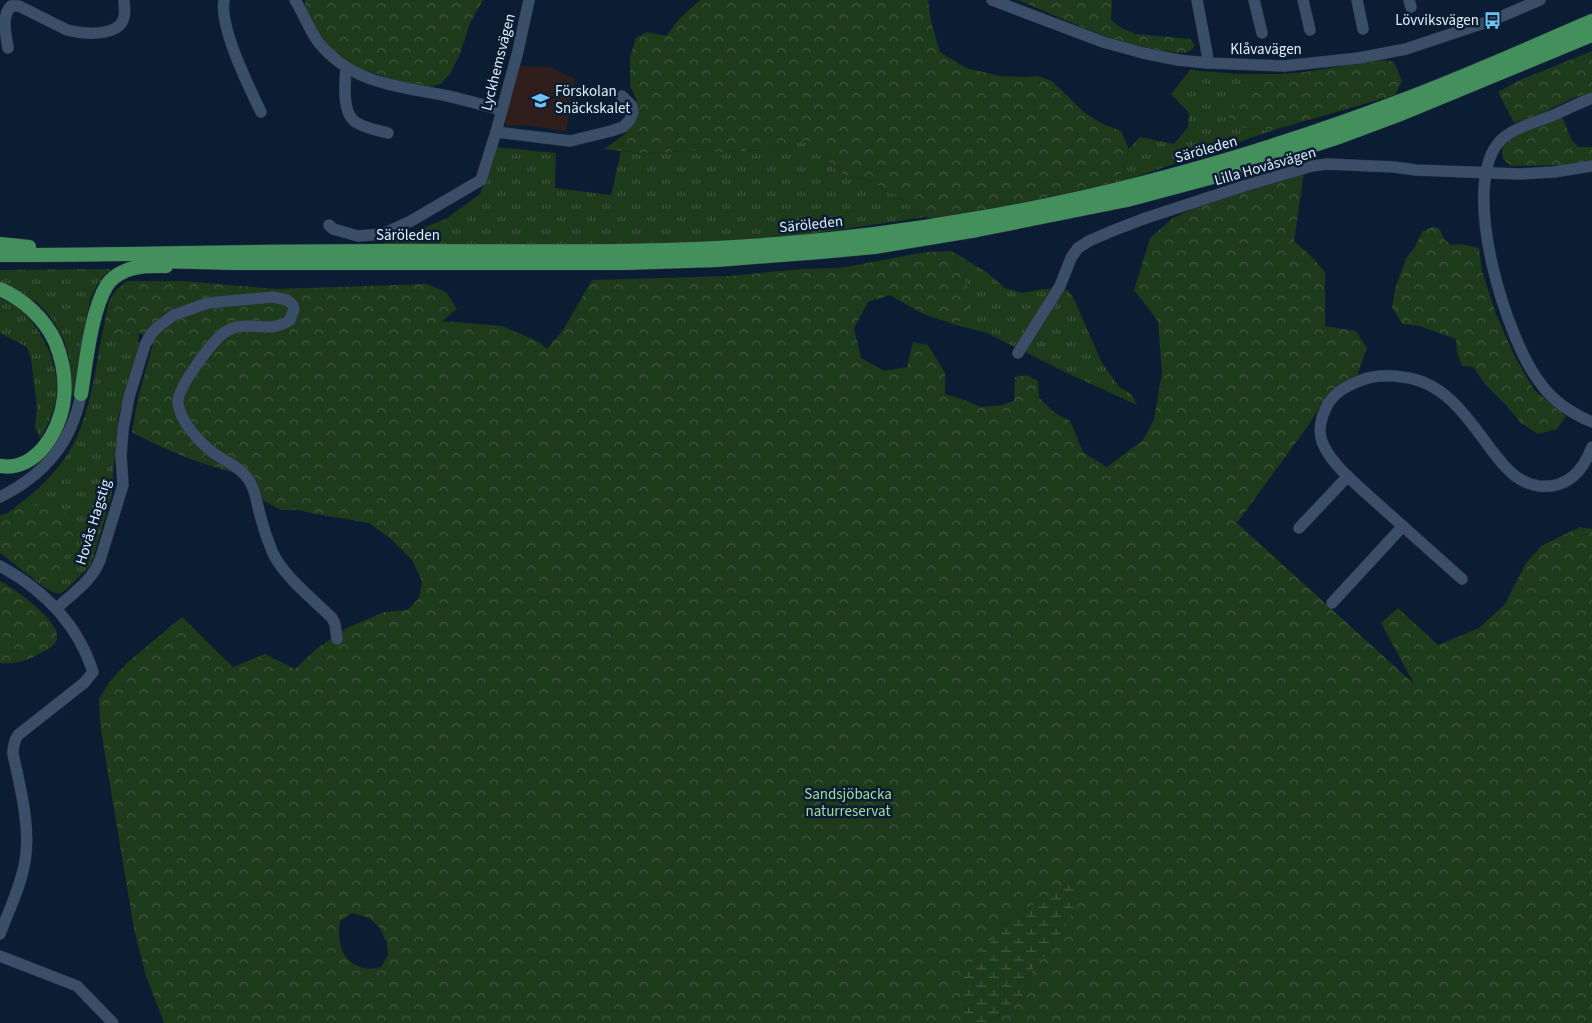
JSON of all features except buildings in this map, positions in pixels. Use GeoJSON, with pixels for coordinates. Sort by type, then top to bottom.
{"type":"FeatureCollection","features":[{"type":"Feature","properties":{"kind":"main road","name":"Säröleden"},"geometry":{"type":"LineString","coordinates":[[0,255],[206,252],[535,252],[727,247],[830,239],[979,218],[1142,183],[1223,162],[1406,100],[1592,22]]}},
{"type":"Feature","properties":{"kind":"main road","name":"Säröleden"},"geometry":{"type":"LineString","coordinates":[[0,261],[605,263],[716,260],[874,247],[977,230],[1127,200],[1222,174],[1339,137],[1390,118],[1592,35]]}},
{"type":"Feature","properties":{"kind":"main road"},"geometry":{"type":"LineString","coordinates":[[0,244],[64,249],[187,249],[206,252]]}},
{"type":"Feature","properties":{"kind":"main road"},"geometry":{"type":"LineString","coordinates":[[81,394],[95,316],[101,296],[108,283],[125,271],[140,267],[177,266],[197,263]]}},
{"type":"Feature","properties":{"kind":"main road"},"geometry":{"type":"LineString","coordinates":[[0,289],[11,294],[44,323],[55,341],[60,355],[64,384],[64,398],[60,416],[49,440],[35,457],[26,462],[18,466],[0,466]]}},
{"type":"Feature","properties":{"kind":"street"},"geometry":{"type":"LineString","coordinates":[[8,48],[5,31],[6,13],[11,6],[19,6],[67,30],[92,33],[109,31],[119,27],[124,16],[124,0]]}},
{"type":"Feature","properties":{"kind":"street"},"geometry":{"type":"LineString","coordinates":[[224,0],[225,23],[245,78],[260,112]]}},
{"type":"Feature","properties":{"kind":"street"},"geometry":{"type":"LineString","coordinates":[[295,0],[318,41],[346,68],[376,81],[453,97],[502,110]]}},
{"type":"Feature","properties":{"kind":"street","name":"Lyckhemsvägen"},"geometry":{"type":"LineString","coordinates":[[329,225],[334,229],[358,236],[384,234],[412,221],[481,180],[518,51],[529,0]]}},
{"type":"Feature","properties":{"kind":"street","name":"Klåvavägen"},"geometry":{"type":"LineString","coordinates":[[992,0],[1122,48],[1172,59],[1208,63],[1284,66],[1338,61],[1406,49],[1500,18],[1540,0]]}},
{"type":"Feature","properties":{"kind":"street"},"geometry":{"type":"LineString","coordinates":[[1197,0],[1208,63]]}},
{"type":"Feature","properties":{"kind":"street"},"geometry":{"type":"LineString","coordinates":[[1254,0],[1262,33]]}},
{"type":"Feature","properties":{"kind":"street"},"geometry":{"type":"LineString","coordinates":[[1304,0],[1310,30]]}},
{"type":"Feature","properties":{"kind":"street"},"geometry":{"type":"LineString","coordinates":[[1357,0],[1363,29]]}},
{"type":"Feature","properties":{"kind":"street"},"geometry":{"type":"LineString","coordinates":[[346,68],[346,100],[351,118],[359,124],[388,133]]}},
{"type":"Feature","properties":{"kind":"street","name":"Lyckhemsvägen"},"geometry":{"type":"LineString","coordinates":[[496,132],[570,141],[611,131],[624,127],[630,120],[633,112],[632,106],[622,96]]}},
{"type":"Feature","properties":{"kind":"street"},"geometry":{"type":"LineString","coordinates":[[1592,98],[1516,130],[1500,141],[1490,158],[1486,172],[1484,193],[1486,232],[1492,268],[1503,310],[1516,340],[1527,363],[1541,385],[1560,403],[1592,422]]}},
{"type":"Feature","properties":{"kind":"street","name":"Lilla Hovåsvägen"},"geometry":{"type":"LineString","coordinates":[[1018,354],[1060,286],[1071,258],[1078,248],[1089,241],[1146,218],[1238,188],[1312,166],[1327,164],[1519,174],[1554,172],[1592,166]]}},
{"type":"Feature","properties":{"kind":"street","name":"Hovås Hagstig"},"geometry":{"type":"LineString","coordinates":[[57,608],[88,580],[100,560],[123,485],[122,430],[129,398],[145,346],[151,334],[158,326],[174,315],[189,309],[208,304],[272,297],[284,299],[293,305],[294,309],[290,320],[279,326],[271,327],[236,326],[220,336],[181,389],[178,404],[186,423],[198,439],[205,446],[243,472],[250,481],[255,492],[266,535],[275,556],[297,583],[327,613],[335,624],[337,638]]}},
{"type":"Feature","properties":{"kind":"street"},"geometry":{"type":"LineString","coordinates":[[1462,579],[1348,476],[1329,455],[1323,445],[1320,434],[1321,424],[1324,411],[1336,393],[1355,382],[1372,376],[1406,377],[1429,383],[1451,400],[1473,425],[1504,467],[1515,476],[1538,486],[1554,486],[1570,480],[1588,458],[1592,447]]}},
{"type":"Feature","properties":{"kind":"street"},"geometry":{"type":"LineString","coordinates":[[0,497],[40,472],[52,459],[70,430],[81,394]]}},
{"type":"Feature","properties":{"kind":"street"},"geometry":{"type":"LineString","coordinates":[[1299,528],[1348,476]]}},
{"type":"Feature","properties":{"kind":"street"},"geometry":{"type":"LineString","coordinates":[[1332,603],[1402,526]]}},
{"type":"Feature","properties":{"kind":"street"},"geometry":{"type":"LineString","coordinates":[[0,566],[19,576],[57,608],[87,654],[93,672],[84,683],[18,734],[15,739],[13,754],[27,848],[24,868],[0,934]]}},
{"type":"Feature","properties":{"kind":"street"},"geometry":{"type":"LineString","coordinates":[[0,956],[77,986],[113,1023]]}},
{"type":"Feature","properties":{"kind":"shaded area","name":"Förskolan Snäckskalet"},"geometry":{"type":"Polygon","coordinates":[[[520,66],[550,67],[575,79],[566,131],[523,125],[508,126],[506,124],[505,120],[520,66]]]}},
{"type":"Feature","properties":{"kind":"green space"},"geometry":{"type":"Polygon","coordinates":[[[305,0],[483,0],[470,23],[460,54],[450,74],[440,84],[423,89],[352,66],[323,42],[305,14],[305,0]]]}},
{"type":"Feature","properties":{"kind":"green space"},"geometry":{"type":"Polygon","coordinates":[[[700,0],[928,0],[931,21],[940,52],[966,68],[1000,76],[1037,76],[1052,81],[1085,113],[1103,124],[1121,131],[1129,149],[1124,169],[1112,185],[939,220],[925,217],[902,199],[865,179],[844,175],[830,165],[826,151],[815,142],[800,141],[766,150],[722,152],[692,150],[640,153],[604,149],[625,134],[639,114],[636,98],[630,86],[630,57],[636,38],[647,32],[666,36],[680,18],[700,0]]]}},
{"type":"Feature","properties":{"kind":"green space"},"geometry":{"type":"Polygon","coordinates":[[[1018,0],[1112,0],[1111,20],[1123,29],[1136,34],[1190,39],[1195,45],[1190,51],[1185,53],[1148,48],[1091,31],[1018,0]]]}},
{"type":"Feature","properties":{"kind":"green space"},"geometry":{"type":"Polygon","coordinates":[[[1592,51],[1592,92],[1514,123],[1498,92],[1520,80],[1592,51]]]}},
{"type":"Feature","properties":{"kind":"green space"},"geometry":{"type":"Polygon","coordinates":[[[1382,60],[1394,62],[1402,81],[1395,95],[1274,130],[1244,128],[1227,116],[1248,85],[1281,74],[1382,60]]]}},
{"type":"Feature","properties":{"kind":"green space"},"geometry":{"type":"Polygon","coordinates":[[[1190,70],[1239,74],[1281,74],[1248,85],[1244,128],[1274,130],[1112,185],[1124,169],[1129,149],[1140,137],[1174,144],[1188,127],[1189,113],[1171,94],[1190,70]]]}},
{"type":"Feature","properties":{"kind":"green space"},"geometry":{"type":"Polygon","coordinates":[[[1563,118],[1571,139],[1578,147],[1592,147],[1592,160],[1571,165],[1511,166],[1503,159],[1503,147],[1510,140],[1532,128],[1563,118]]]}},
{"type":"Feature","properties":{"kind":"green space"},"geometry":{"type":"Polygon","coordinates":[[[800,141],[816,142],[826,151],[830,165],[844,175],[865,179],[902,199],[925,217],[784,238],[568,249],[381,244],[446,219],[480,194],[496,147],[556,153],[555,188],[611,195],[621,151],[640,153],[692,150],[722,152],[766,150],[800,141]]]}},
{"type":"Feature","properties":{"kind":"green space","name":"Sandsjöbacka naturreservat"},"geometry":{"type":"Polygon","coordinates":[[[1304,173],[1294,241],[1325,272],[1325,326],[1356,331],[1367,348],[1356,379],[1332,389],[1310,423],[1237,523],[1414,684],[1381,623],[1398,608],[1438,645],[1479,628],[1505,604],[1526,563],[1541,546],[1580,527],[1592,529],[1592,1023],[987,1023],[1004,1013],[1023,995],[1035,964],[1048,954],[1078,896],[1074,883],[1014,915],[988,945],[977,954],[962,1023],[164,1023],[146,976],[134,929],[104,749],[99,699],[110,681],[129,661],[182,617],[233,667],[265,654],[295,669],[316,649],[347,628],[384,612],[407,610],[419,598],[422,581],[412,560],[392,540],[369,523],[298,510],[281,510],[264,501],[253,478],[191,459],[161,447],[132,432],[138,398],[153,344],[139,332],[102,335],[109,301],[116,290],[127,281],[183,281],[276,289],[427,284],[446,292],[457,309],[442,321],[502,326],[539,342],[547,349],[563,330],[592,280],[729,276],[802,269],[840,268],[926,252],[952,251],[967,285],[969,309],[958,323],[931,317],[890,295],[868,302],[854,328],[861,358],[884,371],[907,367],[913,342],[928,345],[945,373],[945,394],[981,407],[1002,405],[1014,401],[1015,377],[1027,375],[1038,381],[1039,398],[1055,413],[1070,421],[1083,452],[1107,467],[1143,440],[1154,419],[1162,373],[1158,321],[1134,290],[1150,238],[1173,218],[1200,206],[1304,173]],[[352,913],[340,921],[339,929],[340,944],[346,956],[351,962],[368,969],[381,967],[388,955],[387,944],[380,928],[369,918],[352,913]]]}},
{"type":"Feature","properties":{"kind":"green space"},"geometry":{"type":"Polygon","coordinates":[[[1432,227],[1439,228],[1444,239],[1451,245],[1462,244],[1479,248],[1482,271],[1496,314],[1515,357],[1534,390],[1566,416],[1557,429],[1538,434],[1521,423],[1485,384],[1473,367],[1462,366],[1457,352],[1456,339],[1419,326],[1402,324],[1392,307],[1396,286],[1406,259],[1422,232],[1432,227]]]}},
{"type":"Feature","properties":{"kind":"green space"},"geometry":{"type":"Polygon","coordinates":[[[952,251],[989,274],[1005,288],[1022,293],[1043,289],[1068,290],[1074,299],[1101,361],[1119,387],[1131,394],[1137,405],[987,333],[945,322],[958,323],[967,285],[952,251]]]}},
{"type":"Feature","properties":{"kind":"green space"},"geometry":{"type":"Polygon","coordinates":[[[111,269],[98,284],[90,301],[72,399],[70,361],[64,340],[52,319],[37,302],[0,286],[0,270],[111,269]]]}},
{"type":"Feature","properties":{"kind":"green space"},"geometry":{"type":"Polygon","coordinates":[[[0,298],[23,312],[33,323],[42,336],[53,364],[57,391],[55,403],[40,438],[35,426],[37,409],[31,358],[27,347],[0,333],[0,298]]]}},
{"type":"Feature","properties":{"kind":"green space"},"geometry":{"type":"Polygon","coordinates":[[[139,331],[138,351],[119,414],[111,498],[91,565],[66,590],[59,594],[48,590],[27,574],[41,581],[69,553],[75,536],[71,519],[9,512],[47,480],[63,461],[76,439],[89,401],[102,335],[139,331]]]}},
{"type":"Feature","properties":{"kind":"green space"},"geometry":{"type":"Polygon","coordinates":[[[33,505],[60,508],[71,519],[75,536],[69,553],[56,576],[41,581],[27,574],[0,553],[0,515],[33,505]]]}},
{"type":"Feature","properties":{"kind":"green space"},"geometry":{"type":"Polygon","coordinates":[[[0,581],[35,606],[52,623],[57,639],[52,647],[24,661],[0,663],[0,581]]]}},
{"type":"Feature","properties":{"kind":"green space"},"geometry":{"type":"Polygon","coordinates":[[[1074,883],[1078,896],[1069,920],[1048,954],[1035,964],[1023,995],[1004,1013],[987,1023],[962,1023],[961,980],[977,954],[988,945],[1014,915],[1038,902],[1063,884],[1074,883]]]}},
{"type":"Feature","properties":{"kind":"place","name":"Lövviksvägen"},"geometry":{"type":"Point","coordinates":[1493,20]}},
{"type":"Feature","properties":{"kind":"place","name":"Förskolan Snäckskalet"},"geometry":{"type":"Point","coordinates":[541,100]}}]}
